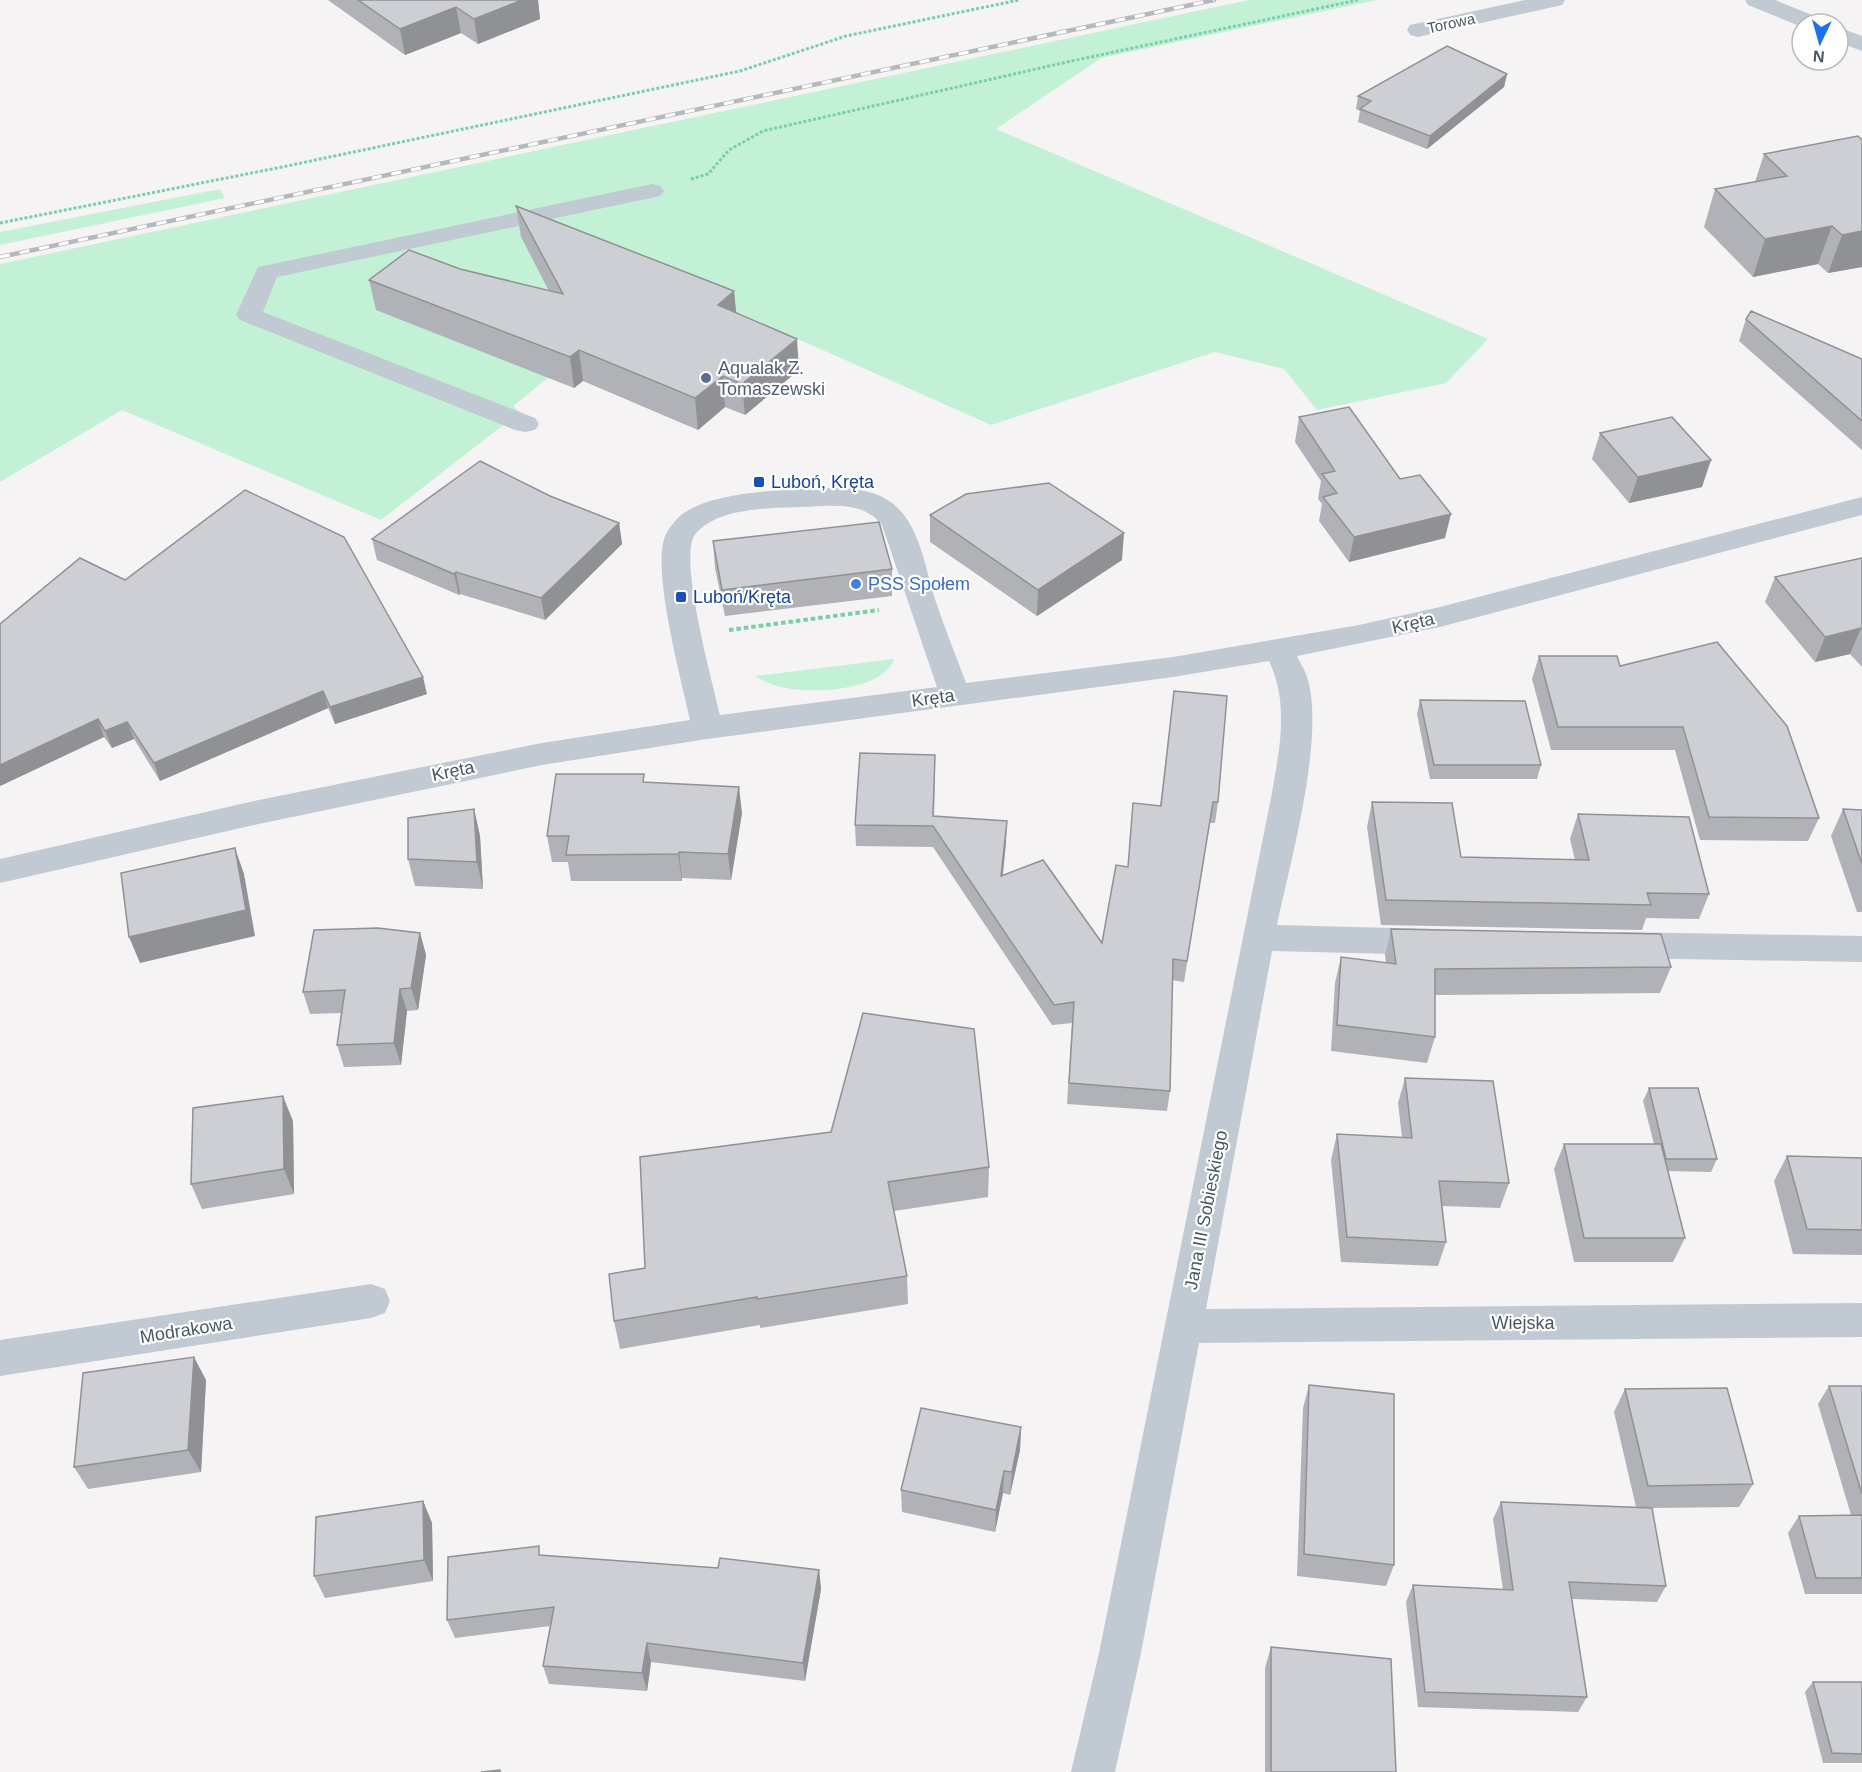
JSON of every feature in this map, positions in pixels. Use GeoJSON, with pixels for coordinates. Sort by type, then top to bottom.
{"type":"FeatureCollection","features":[{"type":"Feature","properties":{"kind":"street","name":"Torowa"},"geometry":{"type":"LineString","coordinates":[[1418,30],[1554,0]]}},
{"type":"Feature","properties":{"kind":"street"},"geometry":{"type":"LineString","coordinates":[[1756,0],[1790,14]]}},
{"type":"Feature","properties":{"kind":"street"},"geometry":{"type":"LineString","coordinates":[[525,424],[249,315],[267,272],[652,190]]}},
{"type":"Feature","properties":{"kind":"street"},"geometry":{"type":"LineString","coordinates":[[707,728],[681,597],[676,558],[678,541],[686,525],[717,508],[828,496],[851,497],[873,502],[889,515],[899,530],[922,604],[956,695]]}},
{"type":"Feature","properties":{"kind":"street","name":"Kręta"},"geometry":{"type":"LineString","coordinates":[[0,870],[484,765],[707,728],[1173,667],[1279,650],[1440,617],[1862,506]]}},
{"type":"Feature","properties":{"kind":"street","name":"Jana III Sobieskiego"},"geometry":{"type":"LineString","coordinates":[[1093,1772],[1120,1653],[1287,798],[1296,736],[1296,692],[1292,677],[1279,650]]}},
{"type":"Feature","properties":{"kind":"street"},"geometry":{"type":"LineString","coordinates":[[1258,938],[1468,943]]}},
{"type":"Feature","properties":{"kind":"street"},"geometry":{"type":"LineString","coordinates":[[1588,945],[1862,949]]}},
{"type":"Feature","properties":{"kind":"street","name":"Modrakowa"},"geometry":{"type":"LineString","coordinates":[[0,1358],[371,1301]]}},
{"type":"Feature","properties":{"kind":"street","name":"Wiejska"},"geometry":{"type":"LineString","coordinates":[[1184,1326],[1862,1320]]}},
{"type":"Feature","properties":{"kind":"path"},"geometry":{"type":"LineString","coordinates":[[0,223],[294,165],[740,71],[774,62],[846,36],[1019,0]]}},
{"type":"Feature","properties":{"kind":"path"},"geometry":{"type":"LineString","coordinates":[[652,190],[708,174],[729,150],[763,131],[1067,62],[1358,0]]}},
{"type":"Feature","properties":{"kind":"path"},"geometry":{"type":"LineString","coordinates":[[689,635],[922,604]]}},
{"type":"Feature","properties":{"kind":"green space"},"geometry":{"type":"Polygon","coordinates":[[[1249,0],[1377,0],[1101,58],[996,129],[1488,339],[1446,383],[1317,410],[1284,369],[1215,352],[991,425],[668,281],[513,406],[520,412],[381,520],[122,410],[0,482],[0,264],[1249,0]]]}},
{"type":"Feature","properties":{"kind":"green space"},"geometry":{"type":"Polygon","coordinates":[[[220,189],[225,198],[0,245],[0,232],[220,189]]]}},
{"type":"Feature","properties":{"kind":"green space"},"geometry":{"type":"Polygon","coordinates":[[[894,659],[887,670],[876,678],[844,688],[793,689],[774,685],[755,676],[894,659]]]}},
{"type":"Feature","properties":{"kind":"building"},"geometry":{"type":"Polygon","coordinates":[[[358,0],[522,0],[474,19],[456,7],[400,29],[358,0]]]}},
{"type":"Feature","properties":{"kind":"building"},"geometry":{"type":"Polygon","coordinates":[[[1447,46],[1507,74],[1430,136],[1360,109],[1371,101],[1358,96],[1447,46]]]}},
{"type":"Feature","properties":{"kind":"building"},"geometry":{"type":"Polygon","coordinates":[[[1858,136],[1862,140],[1862,231],[1842,235],[1832,226],[1765,239],[1715,189],[1787,176],[1764,154],[1858,136]]]}},
{"type":"Feature","properties":{"kind":"building"},"geometry":{"type":"Polygon","coordinates":[[[516,206],[734,291],[718,305],[797,339],[742,384],[723,376],[695,398],[579,350],[570,357],[369,280],[409,250],[460,269],[563,294],[516,206]]]}},
{"type":"Feature","properties":{"kind":"building"},"geometry":{"type":"Polygon","coordinates":[[[1751,311],[1862,359],[1862,421],[1746,319],[1751,311]]]}},
{"type":"Feature","properties":{"kind":"building"},"geometry":{"type":"Polygon","coordinates":[[[1349,407],[1400,479],[1420,475],[1451,514],[1354,537],[1323,497],[1337,493],[1322,474],[1335,471],[1299,417],[1349,407]]]}},
{"type":"Feature","properties":{"kind":"building"},"geometry":{"type":"Polygon","coordinates":[[[1672,417],[1711,460],[1638,477],[1600,433],[1672,417]]]}},
{"type":"Feature","properties":{"kind":"building"},"geometry":{"type":"Polygon","coordinates":[[[480,461],[550,496],[619,523],[541,598],[456,572],[454,574],[372,539],[480,461]]]}},
{"type":"Feature","properties":{"kind":"building"},"geometry":{"type":"Polygon","coordinates":[[[1049,483],[1124,533],[1038,590],[930,515],[966,494],[1049,483]]]}},
{"type":"Feature","properties":{"kind":"building"},"geometry":{"type":"Polygon","coordinates":[[[245,490],[344,537],[423,677],[330,707],[323,691],[154,763],[127,722],[105,731],[98,719],[0,765],[0,624],[80,558],[125,580],[245,490]]]}},
{"type":"Feature","properties":{"kind":"building"},"geometry":{"type":"Polygon","coordinates":[[[879,522],[892,569],[722,590],[713,541],[879,522]]]}},
{"type":"Feature","properties":{"kind":"building"},"geometry":{"type":"Polygon","coordinates":[[[1862,558],[1862,629],[1825,637],[1775,577],[1862,558]]]}},
{"type":"Feature","properties":{"kind":"building"},"geometry":{"type":"Polygon","coordinates":[[[1717,642],[1787,726],[1819,818],[1709,817],[1683,727],[1558,727],[1539,656],[1617,656],[1620,666],[1717,642]]]}},
{"type":"Feature","properties":{"kind":"building"},"geometry":{"type":"Polygon","coordinates":[[[1174,691],[1227,696],[1218,802],[1213,802],[1187,961],[1173,959],[1170,1091],[1069,1083],[1074,1002],[1054,1005],[933,826],[855,825],[860,753],[935,755],[933,816],[1007,821],[1001,876],[1043,860],[1102,943],[1116,865],[1128,867],[1133,803],[1161,806],[1174,691]]]}},
{"type":"Feature","properties":{"kind":"building"},"geometry":{"type":"Polygon","coordinates":[[[1420,700],[1525,701],[1541,765],[1434,765],[1420,700]]]}},
{"type":"Feature","properties":{"kind":"building"},"geometry":{"type":"Polygon","coordinates":[[[556,774],[644,774],[643,782],[739,787],[728,854],[679,852],[678,854],[566,855],[569,836],[547,836],[556,774]]]}},
{"type":"Feature","properties":{"kind":"building"},"geometry":{"type":"Polygon","coordinates":[[[1372,802],[1452,803],[1461,857],[1589,860],[1578,814],[1689,817],[1709,894],[1647,893],[1651,905],[1386,900],[1372,802]]]}},
{"type":"Feature","properties":{"kind":"building"},"geometry":{"type":"Polygon","coordinates":[[[474,809],[477,862],[408,859],[408,818],[474,809]]]}},
{"type":"Feature","properties":{"kind":"building"},"geometry":{"type":"Polygon","coordinates":[[[1843,809],[1862,810],[1862,864],[1843,809]]]}},
{"type":"Feature","properties":{"kind":"building"},"geometry":{"type":"Polygon","coordinates":[[[235,848],[246,910],[129,937],[121,873],[235,848]]]}},
{"type":"Feature","properties":{"kind":"building"},"geometry":{"type":"Polygon","coordinates":[[[378,928],[420,933],[411,988],[400,989],[394,1043],[337,1045],[345,990],[303,992],[314,930],[378,928]]]}},
{"type":"Feature","properties":{"kind":"building"},"geometry":{"type":"Polygon","coordinates":[[[1391,929],[1661,934],[1671,967],[1435,969],[1435,1037],[1337,1025],[1341,957],[1396,964],[1391,929]]]}},
{"type":"Feature","properties":{"kind":"building"},"geometry":{"type":"Polygon","coordinates":[[[863,1013],[974,1029],[989,1167],[888,1182],[907,1276],[757,1299],[757,1297],[614,1321],[609,1274],[645,1268],[640,1157],[831,1132],[863,1013]]]}},
{"type":"Feature","properties":{"kind":"building"},"geometry":{"type":"Polygon","coordinates":[[[1405,1078],[1493,1081],[1509,1183],[1439,1181],[1446,1242],[1347,1237],[1337,1134],[1412,1138],[1405,1078]]]}},
{"type":"Feature","properties":{"kind":"building"},"geometry":{"type":"Polygon","coordinates":[[[1649,1088],[1698,1088],[1717,1159],[1666,1159],[1649,1088]]]}},
{"type":"Feature","properties":{"kind":"building"},"geometry":{"type":"Polygon","coordinates":[[[283,1096],[284,1169],[191,1184],[193,1108],[283,1096]]]}},
{"type":"Feature","properties":{"kind":"building"},"geometry":{"type":"Polygon","coordinates":[[[1564,1144],[1661,1144],[1685,1238],[1584,1238],[1564,1144]]]}},
{"type":"Feature","properties":{"kind":"building"},"geometry":{"type":"Polygon","coordinates":[[[1787,1156],[1862,1158],[1862,1230],[1807,1229],[1787,1156]]]}},
{"type":"Feature","properties":{"kind":"building"},"geometry":{"type":"Polygon","coordinates":[[[194,1357],[188,1450],[74,1467],[83,1373],[194,1357]]]}},
{"type":"Feature","properties":{"kind":"building"},"geometry":{"type":"Polygon","coordinates":[[[1309,1385],[1394,1394],[1394,1565],[1304,1554],[1309,1385]]]}},
{"type":"Feature","properties":{"kind":"building"},"geometry":{"type":"Polygon","coordinates":[[[1829,1386],[1862,1386],[1862,1494],[1829,1386]]]}},
{"type":"Feature","properties":{"kind":"building"},"geometry":{"type":"Polygon","coordinates":[[[1727,1388],[1753,1484],[1648,1486],[1625,1389],[1727,1388]]]}},
{"type":"Feature","properties":{"kind":"building"},"geometry":{"type":"Polygon","coordinates":[[[921,1408],[1021,1427],[1012,1472],[1004,1471],[996,1510],[901,1490],[921,1408]]]}},
{"type":"Feature","properties":{"kind":"building"},"geometry":{"type":"Polygon","coordinates":[[[423,1501],[424,1560],[314,1576],[316,1517],[423,1501]]]}},
{"type":"Feature","properties":{"kind":"building"},"geometry":{"type":"Polygon","coordinates":[[[1501,1502],[1652,1508],[1666,1586],[1569,1582],[1587,1697],[1425,1692],[1413,1585],[1513,1590],[1501,1502]]]}},
{"type":"Feature","properties":{"kind":"building"},"geometry":{"type":"Polygon","coordinates":[[[1862,1515],[1862,1578],[1816,1578],[1799,1516],[1862,1515]]]}},
{"type":"Feature","properties":{"kind":"building"},"geometry":{"type":"Polygon","coordinates":[[[539,1546],[539,1555],[718,1568],[720,1558],[819,1570],[803,1663],[647,1643],[642,1673],[543,1666],[554,1607],[447,1620],[448,1557],[539,1546]]]}},
{"type":"Feature","properties":{"kind":"building"},"geometry":{"type":"Polygon","coordinates":[[[1271,1647],[1391,1659],[1396,1772],[1271,1772],[1271,1647]]]}},
{"type":"Feature","properties":{"kind":"building"},"geometry":{"type":"Polygon","coordinates":[[[1813,1682],[1862,1682],[1862,1754],[1832,1753],[1813,1682]]]}},
{"type":"Feature","properties":{"kind":"railway"},"geometry":{"type":"LineString","coordinates":[[0,257],[1214,0]]}},
{"type":"Feature","properties":{"kind":"place","name":"Aqualak Z. Tomaszewski"},"geometry":{"type":"Point","coordinates":[706,378]}},
{"type":"Feature","properties":{"kind":"place","name":"Luboń, Kręta"},"geometry":{"type":"Point","coordinates":[759,482]}},
{"type":"Feature","properties":{"kind":"place","name":"PSS Społem"},"geometry":{"type":"Point","coordinates":[856,584]}},
{"type":"Feature","properties":{"kind":"place","name":"Luboń/Kręta"},"geometry":{"type":"Point","coordinates":[681,597]}}]}
